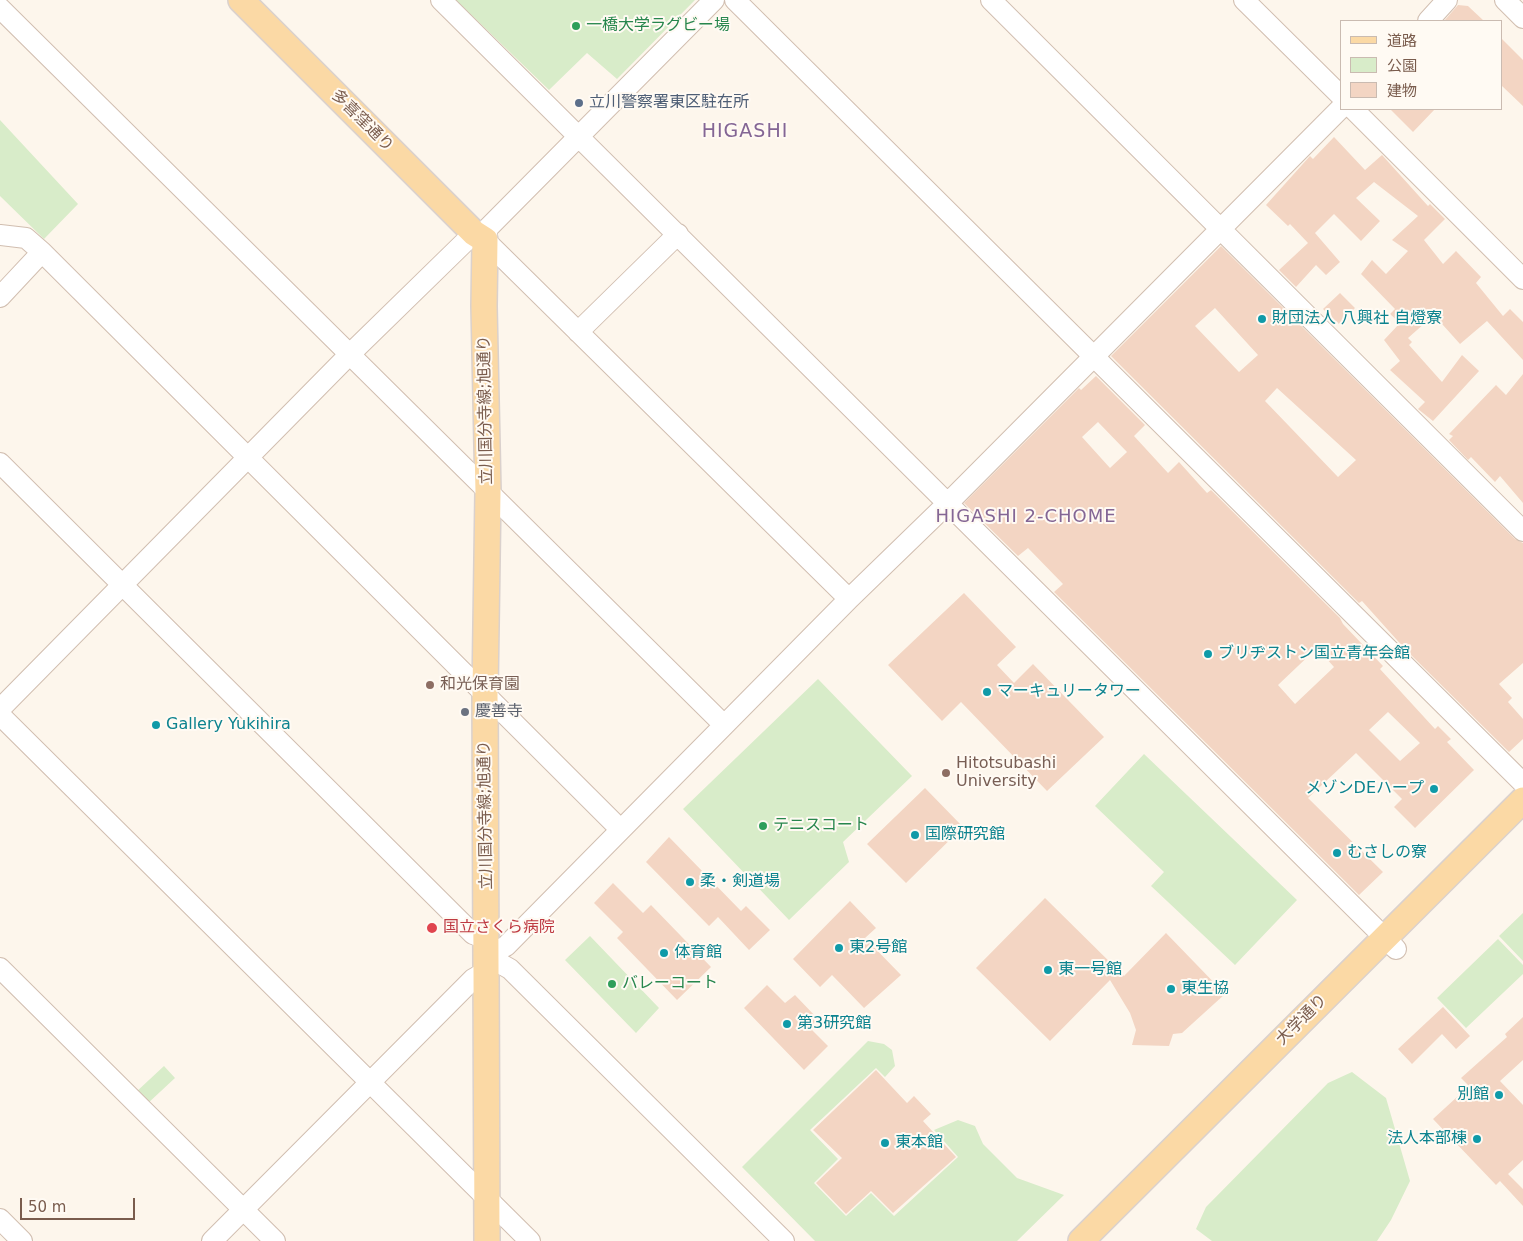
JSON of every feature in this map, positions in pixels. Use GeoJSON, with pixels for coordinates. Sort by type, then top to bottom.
{"type":"FeatureCollection","features":[{"type":"Feature","properties":{"kind":"main road","name":"多喜窪通り"},"geometry":{"type":"LineString","coordinates":[[241,0],[480,236]]}},
{"type":"Feature","properties":{"kind":"main road","name":"立川国分寺線;旭通り"},"geometry":{"type":"LineString","coordinates":[[480,236],[484,306],[488,492],[484,692],[487,955],[487,1241]]}},
{"type":"Feature","properties":{"kind":"main road","name":"大学通り"},"geometry":{"type":"LineString","coordinates":[[1102,1241],[1390,944],[1523,800]]}},
{"type":"Feature","properties":{"kind":"main road","name":"大学通り"},"geometry":{"type":"LineString","coordinates":[[1081,1241],[1390,944],[1523,821]]}},
{"type":"Feature","properties":{"kind":"street"},"geometry":{"type":"LineString","coordinates":[[441,0],[1390,944]]}},
{"type":"Feature","properties":{"kind":"street"},"geometry":{"type":"LineString","coordinates":[[0,709],[349,355],[480,236],[714,0]]}},
{"type":"Feature","properties":{"kind":"street"},"geometry":{"type":"LineString","coordinates":[[736,0],[1523,783]]}},
{"type":"Feature","properties":{"kind":"street"},"geometry":{"type":"LineString","coordinates":[[991,0],[1523,531]]}},
{"type":"Feature","properties":{"kind":"street"},"geometry":{"type":"LineString","coordinates":[[1244,0],[1340,96]]}},
{"type":"Feature","properties":{"kind":"street"},"geometry":{"type":"LineString","coordinates":[[1429,20],[1448,0]]}},
{"type":"Feature","properties":{"kind":"street"},"geometry":{"type":"LineString","coordinates":[[1505,0],[1523,18]]}},
{"type":"Feature","properties":{"kind":"street"},"geometry":{"type":"LineString","coordinates":[[0,8],[724,725]]}},
{"type":"Feature","properties":{"kind":"street"},"geometry":{"type":"LineString","coordinates":[[212,1241],[474,979],[487,955],[506,946],[620,829],[1340,108]]}},
{"type":"Feature","properties":{"kind":"street"},"geometry":{"type":"LineString","coordinates":[[1354,110],[1523,279]]}},
{"type":"Feature","properties":{"kind":"street"},"geometry":{"type":"LineString","coordinates":[[578,332],[678,234]]}},
{"type":"Feature","properties":{"kind":"street"},"geometry":{"type":"LineString","coordinates":[[0,235],[26,238],[42,252],[620,829]]}},
{"type":"Feature","properties":{"kind":"street"},"geometry":{"type":"LineString","coordinates":[[480,236],[849,599]]}},
{"type":"Feature","properties":{"kind":"street"},"geometry":{"type":"LineString","coordinates":[[0,297],[42,252]]}},
{"type":"Feature","properties":{"kind":"street"},"geometry":{"type":"LineString","coordinates":[[0,463],[473,934],[487,955],[510,969],[784,1241]]}},
{"type":"Feature","properties":{"kind":"street"},"geometry":{"type":"LineString","coordinates":[[0,715],[530,1241]]}},
{"type":"Feature","properties":{"kind":"street"},"geometry":{"type":"LineString","coordinates":[[0,968],[275,1241]]}},
{"type":"Feature","properties":{"kind":"street"},"geometry":{"type":"LineString","coordinates":[[0,1219],[22,1241]]}},
{"type":"Feature","properties":{"kind":"green space","name":"一橋大学ラグビー場"},"geometry":{"type":"Polygon","coordinates":[[[456,0],[695,0],[617,79],[587,53],[549,90],[456,0]]]}},
{"type":"Feature","properties":{"kind":"green space"},"geometry":{"type":"Polygon","coordinates":[[[0,120],[78,204],[44,239],[0,196],[0,120]]]}},
{"type":"Feature","properties":{"kind":"green space"},"geometry":{"type":"Polygon","coordinates":[[[818,679],[912,776],[843,842],[849,862],[789,920],[683,809],[818,679]]]}},
{"type":"Feature","properties":{"kind":"green space"},"geometry":{"type":"Polygon","coordinates":[[[1144,754],[1297,900],[1235,965],[1151,886],[1164,872],[1095,806],[1144,754]]]}},
{"type":"Feature","properties":{"kind":"green space"},"geometry":{"type":"Polygon","coordinates":[[[1523,913],[1523,961],[1499,936],[1523,913]]]}},
{"type":"Feature","properties":{"kind":"green space","name":"バレーコート"},"geometry":{"type":"Polygon","coordinates":[[[590,936],[659,1008],[636,1033],[565,960],[590,936]]]}},
{"type":"Feature","properties":{"kind":"green space"},"geometry":{"type":"Polygon","coordinates":[[[1498,939],[1523,965],[1523,974],[1466,1028],[1437,998],[1498,939]]]}},
{"type":"Feature","properties":{"kind":"green space"},"geometry":{"type":"Polygon","coordinates":[[[868,1041],[884,1044],[892,1050],[895,1066],[885,1077],[876,1068],[810,1130],[838,1159],[814,1183],[846,1216],[871,1193],[894,1216],[958,1157],[934,1130],[958,1120],[975,1126],[983,1144],[1017,1178],[1064,1195],[1017,1241],[815,1241],[742,1167],[868,1041]]]}},
{"type":"Feature","properties":{"kind":"green space"},"geometry":{"type":"Polygon","coordinates":[[[164,1066],[175,1078],[146,1105],[135,1093],[164,1066]]]}},
{"type":"Feature","properties":{"kind":"green space"},"geometry":{"type":"Polygon","coordinates":[[[1352,1072],[1386,1098],[1410,1181],[1391,1220],[1377,1241],[1212,1241],[1196,1229],[1206,1207],[1328,1083],[1352,1072]]]}},
{"type":"Feature","properties":{"kind":"building"},"geometry":{"type":"Polygon","coordinates":[[[1458,5],[1468,6],[1483,20],[1445,20],[1458,5]]]}},
{"type":"Feature","properties":{"kind":"building"},"geometry":{"type":"Polygon","coordinates":[[[1503,40],[1523,60],[1523,106],[1503,87],[1503,40]]]}},
{"type":"Feature","properties":{"kind":"building"},"geometry":{"type":"Polygon","coordinates":[[[1391,110],[1434,110],[1413,132],[1391,110]]]}},
{"type":"Feature","properties":{"kind":"building"},"geometry":{"type":"Polygon","coordinates":[[[1334,137],[1365,170],[1382,155],[1428,206],[1430,204],[1445,219],[1424,240],[1443,264],[1456,251],[1481,277],[1476,283],[1503,316],[1510,309],[1523,322],[1523,360],[1487,321],[1460,344],[1434,315],[1408,338],[1412,342],[1409,345],[1442,382],[1462,355],[1479,371],[1433,421],[1418,409],[1425,402],[1390,370],[1400,361],[1384,340],[1400,323],[1390,314],[1395,309],[1361,274],[1372,260],[1386,274],[1408,251],[1392,240],[1418,216],[1374,182],[1356,198],[1380,221],[1361,241],[1334,214],[1315,233],[1340,262],[1326,275],[1316,265],[1296,287],[1279,270],[1308,243],[1290,224],[1288,226],[1266,205],[1310,156],[1313,159],[1334,137]]]}},
{"type":"Feature","properties":{"kind":"building"},"geometry":{"type":"Polygon","coordinates":[[[1221,246],[1515,539],[1523,543],[1523,663],[1499,684],[1512,698],[1508,702],[1523,719],[1523,739],[1509,752],[1405,649],[1362,601],[1359,603],[1111,356],[1221,246]],[[1215,308],[1195,326],[1239,372],[1258,355],[1215,308]],[[1277,388],[1265,401],[1338,477],[1356,460],[1277,388]]]}},
{"type":"Feature","properties":{"kind":"building"},"geometry":{"type":"Polygon","coordinates":[[[1340,293],[1355,308],[1339,324],[1323,309],[1340,293]]]}},
{"type":"Feature","properties":{"kind":"building"},"geometry":{"type":"Polygon","coordinates":[[[1523,374],[1523,503],[1500,476],[1495,482],[1471,457],[1468,460],[1449,440],[1453,436],[1449,434],[1496,385],[1506,395],[1523,374]]]}},
{"type":"Feature","properties":{"kind":"building"},"geometry":{"type":"Polygon","coordinates":[[[1096,376],[1145,425],[1134,436],[1168,473],[1179,462],[1207,493],[1211,490],[1340,618],[1343,624],[1383,666],[1380,669],[1435,729],[1438,726],[1451,739],[1447,742],[1474,770],[1415,828],[1394,807],[1402,799],[1356,753],[1308,798],[1383,872],[1359,895],[1054,592],[1063,584],[1028,548],[1018,556],[964,503],[1079,388],[1081,390],[1096,376]],[[1098,422],[1082,437],[1110,468],[1127,452],[1098,422]],[[1317,648],[1278,685],[1295,704],[1334,667],[1317,648]],[[1388,712],[1369,730],[1400,761],[1420,743],[1388,712]]]}},
{"type":"Feature","properties":{"kind":"building","name":"マーキュリータワー"},"geometry":{"type":"Polygon","coordinates":[[[964,593],[1016,647],[997,665],[1014,683],[1033,664],[1104,737],[1047,791],[961,702],[942,721],[888,665],[964,593]]]}},
{"type":"Feature","properties":{"kind":"building","name":"国際研究館"},"geometry":{"type":"Polygon","coordinates":[[[925,788],[963,827],[906,883],[867,844],[925,788]]]}},
{"type":"Feature","properties":{"kind":"building","name":"柔・剣道場"},"geometry":{"type":"Polygon","coordinates":[[[669,837],[741,911],[746,906],[770,930],[749,950],[718,917],[709,926],[646,862],[669,837]]]}},
{"type":"Feature","properties":{"kind":"building","name":"体育館"},"geometry":{"type":"Polygon","coordinates":[[[613,883],[643,913],[651,905],[711,967],[677,1000],[617,938],[623,932],[594,903],[613,883]]]}},
{"type":"Feature","properties":{"kind":"building"},"geometry":{"type":"Polygon","coordinates":[[[1045,898],[1124,976],[1166,933],[1225,994],[1182,1033],[1173,1034],[1169,1046],[1132,1045],[1136,1030],[1130,1013],[1110,980],[1050,1041],[976,968],[1045,898]]]}},
{"type":"Feature","properties":{"kind":"building","name":"東2号館"},"geometry":{"type":"Polygon","coordinates":[[[850,901],[876,928],[865,938],[901,975],[864,1008],[832,975],[820,987],[793,959],[850,901]]]}},
{"type":"Feature","properties":{"kind":"building","name":"第3研究館"},"geometry":{"type":"Polygon","coordinates":[[[767,985],[785,1003],[795,995],[818,1019],[810,1028],[828,1046],[804,1070],[744,1008],[767,985]]]}},
{"type":"Feature","properties":{"kind":"building"},"geometry":{"type":"Polygon","coordinates":[[[1443,1007],[1470,1036],[1456,1049],[1442,1034],[1412,1064],[1398,1049],[1443,1007]]]}},
{"type":"Feature","properties":{"kind":"building"},"geometry":{"type":"Polygon","coordinates":[[[1523,1017],[1523,1060],[1500,1081],[1523,1105],[1523,1160],[1508,1174],[1523,1189],[1523,1206],[1500,1181],[1496,1185],[1433,1119],[1469,1086],[1461,1078],[1507,1037],[1505,1034],[1523,1017]]]}},
{"type":"Feature","properties":{"kind":"building","name":"東本館"},"geometry":{"type":"Polygon","coordinates":[[[876,1070],[907,1103],[914,1096],[931,1114],[923,1121],[956,1157],[893,1213],[871,1191],[846,1214],[816,1183],[842,1158],[813,1130],[876,1070]]]}},
{"type":"Feature","properties":{"kind":"place","name":"一橋大学ラグビー場"},"geometry":{"type":"Point","coordinates":[576,26]}},
{"type":"Feature","properties":{"kind":"place","name":"立川警察署東区駐在所"},"geometry":{"type":"Point","coordinates":[579,103]}},
{"type":"Feature","properties":{"kind":"place","name":"財団法人 八興社 自燈寮"},"geometry":{"type":"Point","coordinates":[1262,319]}},
{"type":"Feature","properties":{"kind":"place","name":"ブリヂストン国立青年会館"},"geometry":{"type":"Point","coordinates":[1208,654]}},
{"type":"Feature","properties":{"kind":"place","name":"和光保育園"},"geometry":{"type":"Point","coordinates":[430,685]}},
{"type":"Feature","properties":{"kind":"place","name":"マーキュリータワー"},"geometry":{"type":"Point","coordinates":[987,692]}},
{"type":"Feature","properties":{"kind":"place","name":"慶善寺"},"geometry":{"type":"Point","coordinates":[465,712]}},
{"type":"Feature","properties":{"kind":"place","name":"Gallery Yukihira"},"geometry":{"type":"Point","coordinates":[156,725]}},
{"type":"Feature","properties":{"kind":"place","name":"Hitotsubashi University"},"geometry":{"type":"Point","coordinates":[946,773]}},
{"type":"Feature","properties":{"kind":"place","name":"メゾンDEハープ"},"geometry":{"type":"Point","coordinates":[1434,789]}},
{"type":"Feature","properties":{"kind":"place","name":"テニスコート"},"geometry":{"type":"Point","coordinates":[763,826]}},
{"type":"Feature","properties":{"kind":"place","name":"国際研究館"},"geometry":{"type":"Point","coordinates":[915,835]}},
{"type":"Feature","properties":{"kind":"place","name":"むさしの寮"},"geometry":{"type":"Point","coordinates":[1337,853]}},
{"type":"Feature","properties":{"kind":"place","name":"柔・剣道場"},"geometry":{"type":"Point","coordinates":[690,882]}},
{"type":"Feature","properties":{"kind":"place","name":"国立さくら病院"},"geometry":{"type":"Point","coordinates":[432,928]}},
{"type":"Feature","properties":{"kind":"place","name":"東2号館"},"geometry":{"type":"Point","coordinates":[839,948]}},
{"type":"Feature","properties":{"kind":"place","name":"体育館"},"geometry":{"type":"Point","coordinates":[664,953]}},
{"type":"Feature","properties":{"kind":"place","name":"東一号館"},"geometry":{"type":"Point","coordinates":[1048,970]}},
{"type":"Feature","properties":{"kind":"place","name":"バレーコート"},"geometry":{"type":"Point","coordinates":[612,984]}},
{"type":"Feature","properties":{"kind":"place","name":"東生協"},"geometry":{"type":"Point","coordinates":[1171,989]}},
{"type":"Feature","properties":{"kind":"place","name":"第3研究館"},"geometry":{"type":"Point","coordinates":[787,1024]}},
{"type":"Feature","properties":{"kind":"place","name":"別館"},"geometry":{"type":"Point","coordinates":[1499,1095]}},
{"type":"Feature","properties":{"kind":"place","name":"法人本部棟"},"geometry":{"type":"Point","coordinates":[1477,1139]}},
{"type":"Feature","properties":{"kind":"place","name":"東本館"},"geometry":{"type":"Point","coordinates":[885,1143]}},
{"type":"Feature","properties":{"kind":"district","name":"HIGASHI"},"geometry":{"type":"Point","coordinates":[745,132]}},
{"type":"Feature","properties":{"kind":"district","name":"HIGASHI 2-CHOME"},"geometry":{"type":"Point","coordinates":[1026,517]}}]}
